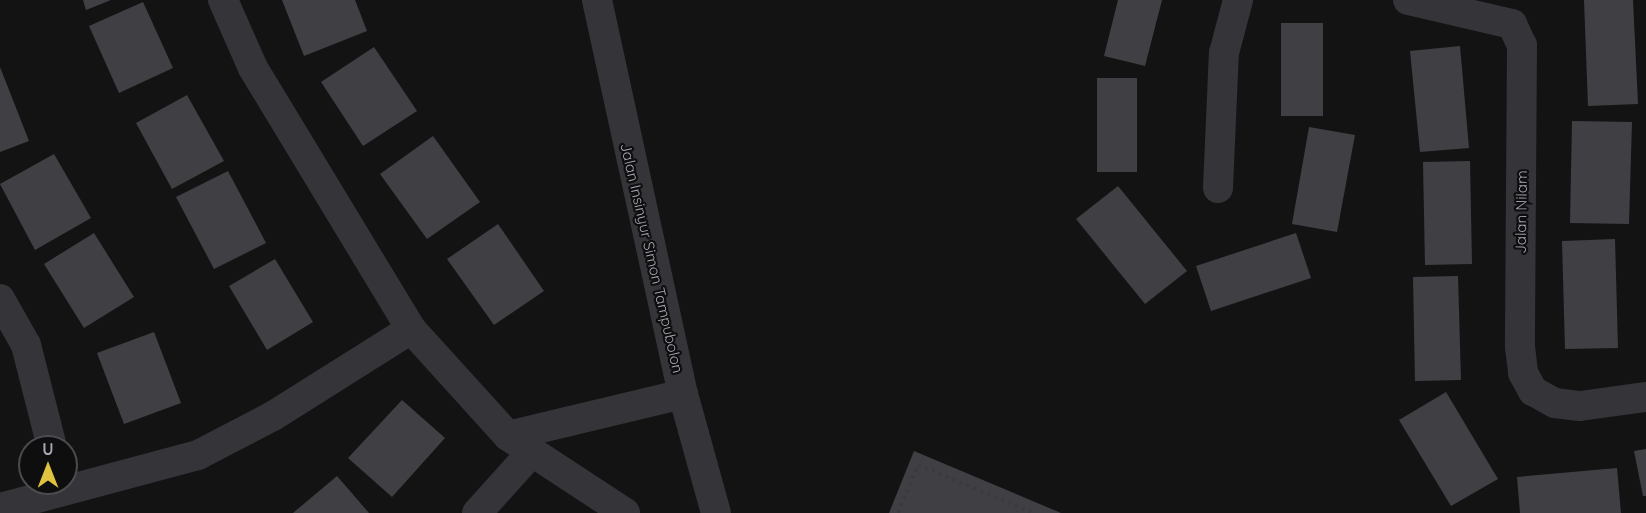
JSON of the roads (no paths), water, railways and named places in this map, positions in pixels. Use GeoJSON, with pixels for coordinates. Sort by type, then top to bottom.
{"type":"FeatureCollection","features":[{"type":"Feature","properties":{"kind":"street"},"geometry":{"type":"LineString","coordinates":[[223,0],[259,78],[411,329],[520,444],[625,513]]}},
{"type":"Feature","properties":{"kind":"street","name":"Jalan Insinyur Simon Tampubolon"},"geometry":{"type":"LineString","coordinates":[[597,0],[683,394],[716,513]]}},
{"type":"Feature","properties":{"kind":"street"},"geometry":{"type":"LineString","coordinates":[[1218,189],[1224,53],[1238,0]]}},
{"type":"Feature","properties":{"kind":"street","name":"Jalan Nilam"},"geometry":{"type":"LineString","coordinates":[[1408,0],[1512,24],[1522,45],[1520,347],[1523,373],[1533,391],[1555,404],[1580,406],[1646,397]]}},
{"type":"Feature","properties":{"kind":"street"},"geometry":{"type":"LineString","coordinates":[[0,299],[26,345],[49,435]]}},
{"type":"Feature","properties":{"kind":"street"},"geometry":{"type":"LineString","coordinates":[[78,485],[198,455],[273,416],[411,329]]}},
{"type":"Feature","properties":{"kind":"street"},"geometry":{"type":"LineString","coordinates":[[477,513],[520,444],[683,394]]}},
{"type":"Feature","properties":{"kind":"street"},"geometry":{"type":"LineString","coordinates":[[0,508],[41,495]]}}]}
